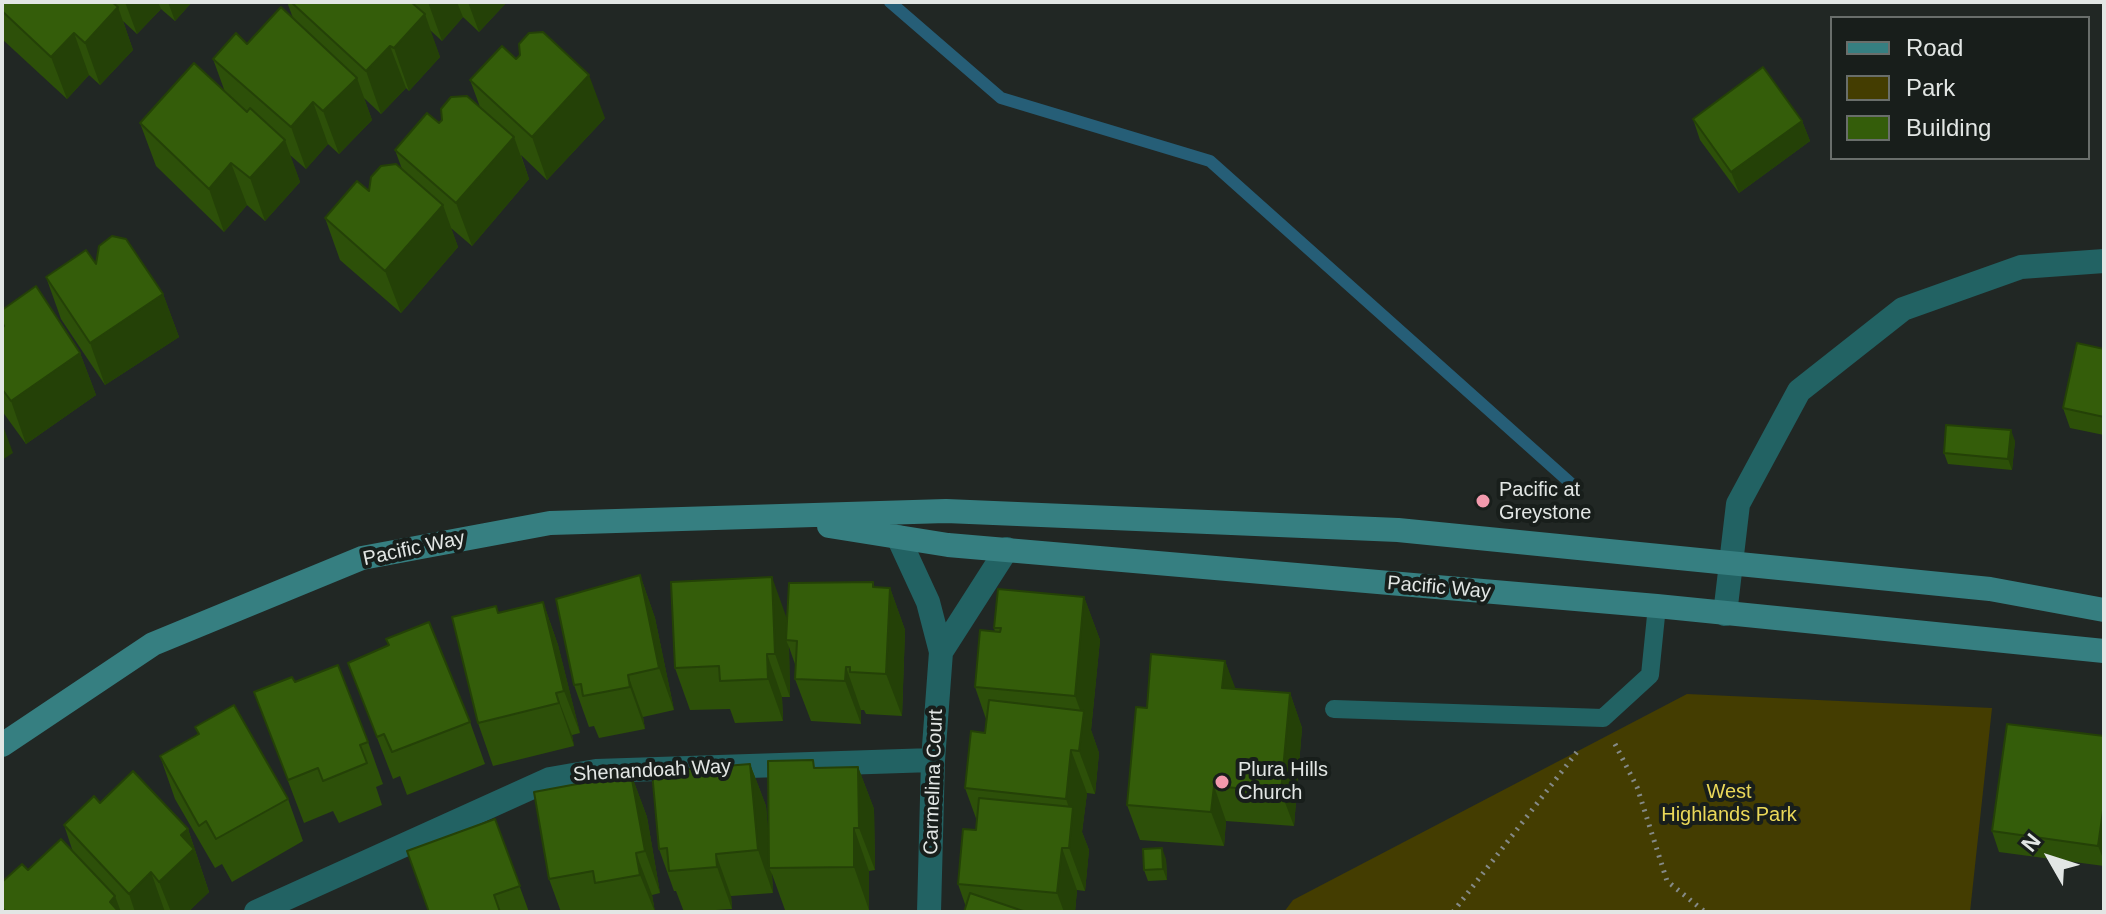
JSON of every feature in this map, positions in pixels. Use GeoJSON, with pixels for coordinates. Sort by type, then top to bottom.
{"type":"FeatureCollection","features":[{"type":"Feature","properties":{"kind":"main road","name":"Pacific Way"},"geometry":{"type":"LineString","coordinates":[[2,745],[153,644],[362,558],[550,523],[946,511],[1398,530],[1990,589],[2104,610]]}},
{"type":"Feature","properties":{"kind":"main road","name":"Pacific Way"},"geometry":{"type":"LineString","coordinates":[[776,517],[898,537],[1007,549],[1657,606],[2104,651]]}},
{"type":"Feature","properties":{"kind":"street"},"geometry":{"type":"LineString","coordinates":[[1725,614],[1738,504],[1799,391],[1903,309],[2021,267],[2104,261]]}},
{"type":"Feature","properties":{"kind":"street","name":"Carmelina Court"},"geometry":{"type":"LineString","coordinates":[[898,537],[928,602],[941,652],[933,760],[929,912]]}},
{"type":"Feature","properties":{"kind":"street","name":"Carmelina Court"},"geometry":{"type":"LineString","coordinates":[[941,652],[1007,549]]}},
{"type":"Feature","properties":{"kind":"street","name":"Shenandoah Way"},"geometry":{"type":"LineString","coordinates":[[256,912],[550,779],[596,771],[933,760]]}},
{"type":"Feature","properties":{"kind":"lane"},"geometry":{"type":"LineString","coordinates":[[1334,709],[1603,718],[1650,675],[1657,606]]}},
{"type":"Feature","properties":{"kind":"path"},"geometry":{"type":"LineString","coordinates":[[1453,912],[1490,869],[1603,718],[1637,787],[1667,881],[1705,912]]}},
{"type":"Feature","properties":{"kind":"green space","name":"West Highlands Park"},"geometry":{"type":"Polygon","coordinates":[[[1687,694],[1992,708],[1970,912],[1284,912],[1293,900],[1687,694]]]}},
{"type":"Feature","properties":{"kind":"building"},"geometry":{"type":"Polygon","coordinates":[[[2,2],[112,2],[118,7],[85,43],[74,33],[51,57],[2,11],[2,2]]]}},
{"type":"Feature","properties":{"kind":"building"},"geometry":{"type":"Polygon","coordinates":[[[291,2],[411,2],[425,14],[394,48],[390,46],[366,71],[291,2]]]}},
{"type":"Feature","properties":{"kind":"building"},"geometry":{"type":"Polygon","coordinates":[[[281,7],[357,78],[323,111],[313,102],[291,127],[213,59],[236,33],[247,44],[281,7]]]}},
{"type":"Feature","properties":{"kind":"building"},"geometry":{"type":"Polygon","coordinates":[[[543,32],[589,75],[532,137],[470,80],[502,46],[516,59],[520,55],[519,44],[529,33],[543,32]]]}},
{"type":"Feature","properties":{"kind":"building"},"geometry":{"type":"Polygon","coordinates":[[[194,63],[247,112],[250,108],[285,140],[250,178],[231,163],[209,189],[140,123],[194,63]]]}},
{"type":"Feature","properties":{"kind":"building"},"geometry":{"type":"Polygon","coordinates":[[[1763,67],[1802,121],[1731,172],[1693,119],[1763,67]]]}},
{"type":"Feature","properties":{"kind":"building"},"geometry":{"type":"Polygon","coordinates":[[[467,96],[514,137],[456,203],[395,150],[427,113],[439,123],[442,120],[441,109],[451,97],[467,96]]]}},
{"type":"Feature","properties":{"kind":"building"},"geometry":{"type":"Polygon","coordinates":[[[396,164],[443,205],[385,271],[325,218],[357,181],[369,191],[371,177],[381,166],[396,164]]]}},
{"type":"Feature","properties":{"kind":"building"},"geometry":{"type":"Polygon","coordinates":[[[112,236],[126,239],[163,294],[90,343],[46,277],[86,250],[96,264],[99,246],[112,236]]]}},
{"type":"Feature","properties":{"kind":"building"},"geometry":{"type":"Polygon","coordinates":[[[36,286],[80,353],[11,401],[2,389],[2,310],[36,286]]]}},
{"type":"Feature","properties":{"kind":"building"},"geometry":{"type":"Polygon","coordinates":[[[2077,343],[2104,349],[2104,417],[2063,408],[2077,343]]]}},
{"type":"Feature","properties":{"kind":"building"},"geometry":{"type":"Polygon","coordinates":[[[1946,425],[2011,430],[2008,459],[1944,453],[1946,425]]]}},
{"type":"Feature","properties":{"kind":"building"},"geometry":{"type":"Polygon","coordinates":[[[640,575],[659,668],[628,675],[630,687],[583,696],[581,684],[574,685],[556,599],[640,575]]]}},
{"type":"Feature","properties":{"kind":"building"},"geometry":{"type":"Polygon","coordinates":[[[772,577],[775,654],[767,654],[768,679],[720,681],[719,666],[675,668],[671,582],[772,577]]]}},
{"type":"Feature","properties":{"kind":"building"},"geometry":{"type":"Polygon","coordinates":[[[873,582],[873,587],[890,588],[886,674],[850,672],[850,667],[846,667],[845,681],[795,679],[797,641],[786,640],[789,583],[873,582]]]}},
{"type":"Feature","properties":{"kind":"building"},"geometry":{"type":"Polygon","coordinates":[[[998,589],[1084,597],[1075,696],[975,687],[980,630],[1000,632],[1001,628],[994,628],[998,589]]]}},
{"type":"Feature","properties":{"kind":"building"},"geometry":{"type":"Polygon","coordinates":[[[543,602],[564,691],[556,693],[559,703],[478,723],[452,617],[496,606],[498,613],[543,602]]]}},
{"type":"Feature","properties":{"kind":"building"},"geometry":{"type":"Polygon","coordinates":[[[429,622],[470,722],[392,752],[384,734],[377,737],[348,663],[389,645],[386,639],[429,622]]]}},
{"type":"Feature","properties":{"kind":"building","name":"Plura Hills Church"},"geometry":{"type":"Polygon","coordinates":[[[1151,654],[1225,661],[1222,688],[1290,693],[1281,792],[1214,786],[1211,812],[1127,805],[1136,707],[1147,708],[1151,654]]]}},
{"type":"Feature","properties":{"kind":"building"},"geometry":{"type":"Polygon","coordinates":[[[338,665],[368,742],[360,745],[367,763],[323,781],[318,768],[288,780],[254,692],[292,677],[295,682],[338,665]]]}},
{"type":"Feature","properties":{"kind":"building"},"geometry":{"type":"Polygon","coordinates":[[[989,700],[1084,711],[1079,751],[1071,750],[1066,799],[965,788],[971,731],[985,733],[989,700]]]}},
{"type":"Feature","properties":{"kind":"building"},"geometry":{"type":"Polygon","coordinates":[[[234,705],[288,799],[216,839],[206,821],[199,826],[160,756],[199,734],[195,727],[234,705]]]}},
{"type":"Feature","properties":{"kind":"building"},"geometry":{"type":"Polygon","coordinates":[[[2007,724],[2104,736],[2104,804],[2098,846],[1992,831],[2007,724]]]}},
{"type":"Feature","properties":{"kind":"building"},"geometry":{"type":"Polygon","coordinates":[[[813,760],[814,768],[858,767],[859,828],[854,828],[854,867],[769,868],[768,761],[813,760]]]}},
{"type":"Feature","properties":{"kind":"building"},"geometry":{"type":"Polygon","coordinates":[[[750,764],[758,850],[716,854],[717,867],[669,871],[667,848],[659,849],[652,772],[750,764]]]}},
{"type":"Feature","properties":{"kind":"building"},"geometry":{"type":"Polygon","coordinates":[[[133,771],[188,829],[181,835],[194,849],[159,882],[151,872],[129,894],[64,825],[94,796],[100,803],[133,771]]]}},
{"type":"Feature","properties":{"kind":"building"},"geometry":{"type":"Polygon","coordinates":[[[631,774],[645,851],[636,853],[640,875],[595,883],[593,871],[549,879],[534,792],[631,774]]]}},
{"type":"Feature","properties":{"kind":"building"},"geometry":{"type":"Polygon","coordinates":[[[979,798],[1073,807],[1069,848],[1062,848],[1057,893],[958,884],[963,829],[976,830],[979,798]]]}},
{"type":"Feature","properties":{"kind":"building"},"geometry":{"type":"Polygon","coordinates":[[[495,819],[520,886],[494,895],[500,912],[429,912],[407,851],[495,819]]]}},
{"type":"Feature","properties":{"kind":"building"},"geometry":{"type":"Polygon","coordinates":[[[61,839],[115,896],[110,902],[119,912],[6,912],[2,908],[2,882],[22,864],[28,870],[61,839]]]}},
{"type":"Feature","properties":{"kind":"building"},"geometry":{"type":"Polygon","coordinates":[[[1162,848],[1163,869],[1144,870],[1143,849],[1162,848]]]}},
{"type":"Feature","properties":{"kind":"building"},"geometry":{"type":"Polygon","coordinates":[[[970,893],[1026,912],[964,912],[970,893]]]}},
{"type":"Feature","properties":{"kind":"waterway"},"geometry":{"type":"LineString","coordinates":[[890,2],[1001,98],[1210,161],[1576,488]]}},
{"type":"Feature","properties":{"kind":"place","name":"Pacific at Greystone"},"geometry":{"type":"Point","coordinates":[1483,501]}},
{"type":"Feature","properties":{"kind":"place","name":"Plura Hills Church"},"geometry":{"type":"Point","coordinates":[1222,782]}}]}
